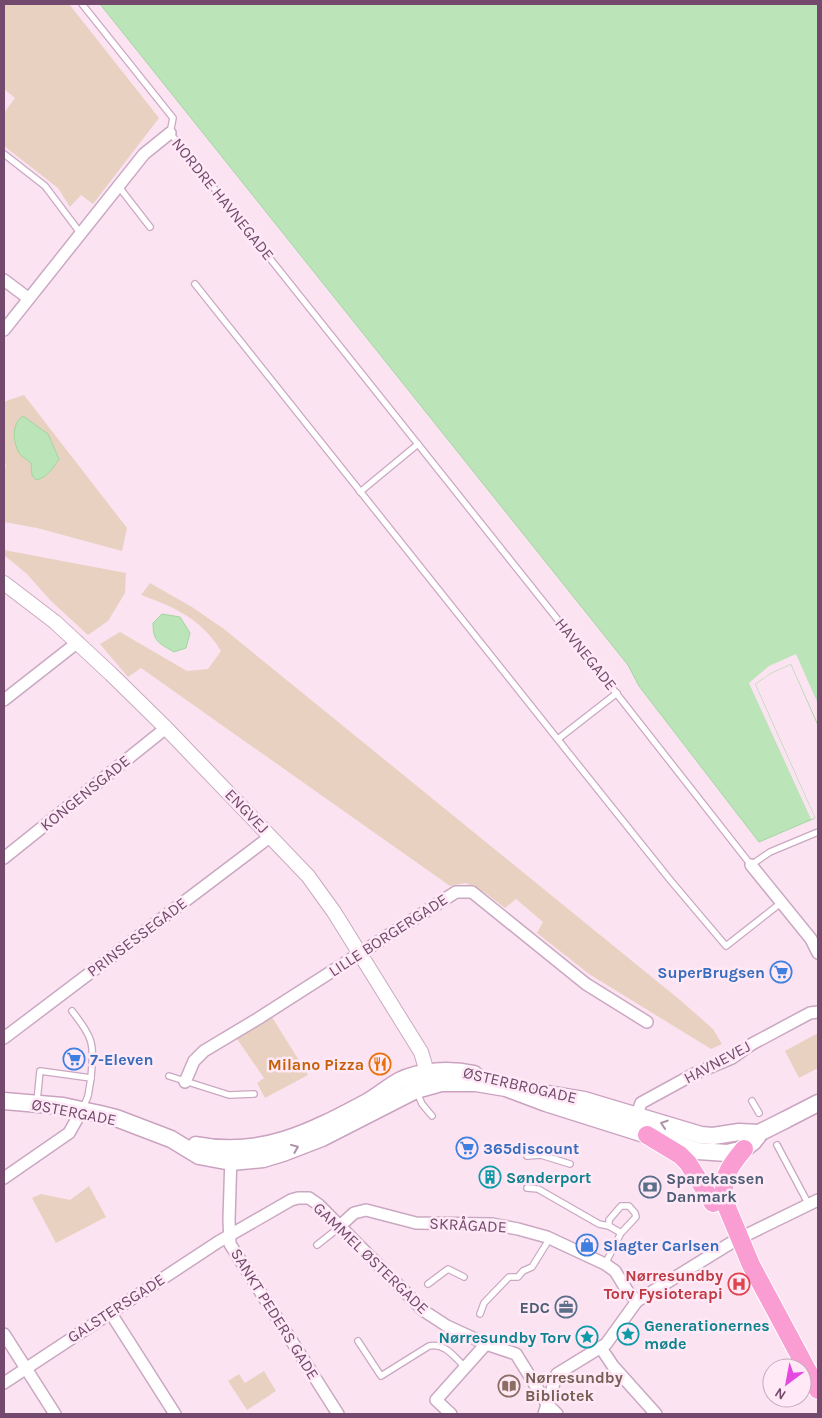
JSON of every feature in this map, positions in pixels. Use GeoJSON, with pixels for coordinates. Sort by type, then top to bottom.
{"type":"FeatureCollection","features":[{"type":"Feature","properties":{"kind":"main road","name":"ØSTERBROGADE"},"geometry":{"type":"LineString","coordinates":[[231,1156],[263,1159],[322,1138],[421,1081],[440,1083],[464,1082],[506,1088],[546,1103],[639,1127],[713,1136],[738,1132],[760,1133]]}},
{"type":"Feature","properties":{"kind":"main road","name":"ØSTERGADE"},"geometry":{"type":"LineString","coordinates":[[4,1101],[37,1103],[82,1110],[116,1118],[171,1139],[199,1156],[231,1156]]}},
{"type":"Feature","properties":{"kind":"main road"},"geometry":{"type":"LineString","coordinates":[[713,1204],[714,1173],[727,1153],[744,1140],[818,1103]]}},
{"type":"Feature","properties":{"kind":"main road","name":"ØSTERBROGADE"},"geometry":{"type":"LineString","coordinates":[[639,1127],[698,1151],[727,1153],[744,1149]]}},
{"type":"Feature","properties":{"kind":"main road"},"geometry":{"type":"LineString","coordinates":[[639,1127],[680,1155],[688,1163],[713,1204],[720,1221],[737,1240]]}},
{"type":"Feature","properties":{"kind":"main road"},"geometry":{"type":"LineString","coordinates":[[760,1133],[744,1149],[727,1172],[724,1186],[726,1205],[737,1240],[818,1390]]}},
{"type":"Feature","properties":{"kind":"street","name":"NORDRE HAVNEGADE"},"geometry":{"type":"LineString","coordinates":[[4,330],[144,154],[170,133]]}},
{"type":"Feature","properties":{"kind":"street"},"geometry":{"type":"LineString","coordinates":[[4,280],[28,298]]}},
{"type":"Feature","properties":{"kind":"street","name":"ENGVEJ"},"geometry":{"type":"LineString","coordinates":[[4,583],[78,642],[166,728],[308,876],[334,912],[423,1055],[421,1081]]}},
{"type":"Feature","properties":{"kind":"street"},"geometry":{"type":"LineString","coordinates":[[4,700],[78,642]]}},
{"type":"Feature","properties":{"kind":"street","name":"KONGENSGADE"},"geometry":{"type":"LineString","coordinates":[[4,858],[166,728]]}},
{"type":"Feature","properties":{"kind":"street","name":"PRINSESSEGADE"},"geometry":{"type":"LineString","coordinates":[[4,1038],[271,836]]}},
{"type":"Feature","properties":{"kind":"street","name":"HAVNEGADE"},"geometry":{"type":"LineString","coordinates":[[752,865],[811,940],[818,952]]}},
{"type":"Feature","properties":{"kind":"street","name":"LILLE BORGERGADE"},"geometry":{"type":"LineString","coordinates":[[185,1082],[194,1061],[204,1051],[456,892],[472,892],[586,984],[647,1022]]}},
{"type":"Feature","properties":{"kind":"street","name":"HAVNEVEJ"},"geometry":{"type":"LineString","coordinates":[[639,1127],[641,1103],[694,1074],[732,1058],[752,1044],[810,1013],[818,1012]]}},
{"type":"Feature","properties":{"kind":"street"},"geometry":{"type":"LineString","coordinates":[[4,1178],[68,1133],[82,1110]]}},
{"type":"Feature","properties":{"kind":"street","name":"SANKT PEDERS GADE"},"geometry":{"type":"LineString","coordinates":[[231,1156],[230,1235],[233,1250],[338,1414]]}},
{"type":"Feature","properties":{"kind":"street","name":"GAMMEL ØSTERGADE"},"geometry":{"type":"LineString","coordinates":[[230,1235],[298,1198],[309,1198],[341,1225],[416,1298],[424,1310],[447,1326],[472,1334],[486,1344],[516,1354],[545,1409],[557,1414]]}},
{"type":"Feature","properties":{"kind":"street"},"geometry":{"type":"LineString","coordinates":[[545,1409],[557,1374],[602,1348],[637,1301],[737,1240],[813,1202]]}},
{"type":"Feature","properties":{"kind":"street","name":"SKRÅGADE"},"geometry":{"type":"LineString","coordinates":[[341,1225],[354,1214],[366,1210],[416,1223],[492,1224],[518,1229],[550,1238],[605,1264],[615,1271],[628,1292],[637,1301]]}},
{"type":"Feature","properties":{"kind":"street","name":"GALSTERSGADE"},"geometry":{"type":"LineString","coordinates":[[4,1383],[230,1235]]}},
{"type":"Feature","properties":{"kind":"street"},"geometry":{"type":"LineString","coordinates":[[110,1312],[175,1414]]}},
{"type":"Feature","properties":{"kind":"street"},"geometry":{"type":"LineString","coordinates":[[4,1334],[54,1414]]}},
{"type":"Feature","properties":{"kind":"street"},"geometry":{"type":"LineString","coordinates":[[451,1414],[436,1400],[486,1344]]}},
{"type":"Feature","properties":{"kind":"street"},"geometry":{"type":"LineString","coordinates":[[602,1348],[613,1366],[656,1414]]}},
{"type":"Feature","properties":{"kind":"lane"},"geometry":{"type":"LineString","coordinates":[[82,4],[173,118],[170,133]]}},
{"type":"Feature","properties":{"kind":"lane","name":"NORDRE HAVNEGADE"},"geometry":{"type":"LineString","coordinates":[[170,133],[418,444]]}},
{"type":"Feature","properties":{"kind":"lane"},"geometry":{"type":"LineString","coordinates":[[4,154],[45,186],[81,234]]}},
{"type":"Feature","properties":{"kind":"lane"},"geometry":{"type":"LineString","coordinates":[[119,187],[150,227]]}},
{"type":"Feature","properties":{"kind":"lane"},"geometry":{"type":"LineString","coordinates":[[196,284],[671,881],[726,946],[782,902]]}},
{"type":"Feature","properties":{"kind":"lane"},"geometry":{"type":"LineString","coordinates":[[360,492],[418,444]]}},
{"type":"Feature","properties":{"kind":"lane","name":"HAVNEGADE"},"geometry":{"type":"LineString","coordinates":[[418,444],[752,865]]}},
{"type":"Feature","properties":{"kind":"lane"},"geometry":{"type":"LineString","coordinates":[[558,739],[617,693]]}},
{"type":"Feature","properties":{"kind":"lane"},"geometry":{"type":"LineString","coordinates":[[752,865],[770,852],[818,832]]}},
{"type":"Feature","properties":{"kind":"lane"},"geometry":{"type":"LineString","coordinates":[[72,1010],[88,1032],[93,1047],[92,1078],[88,1096],[82,1110]]}},
{"type":"Feature","properties":{"kind":"lane"},"geometry":{"type":"LineString","coordinates":[[37,1103],[40,1071],[92,1078]]}},
{"type":"Feature","properties":{"kind":"lane"},"geometry":{"type":"LineString","coordinates":[[169,1076],[229,1095],[254,1094]]}},
{"type":"Feature","properties":{"kind":"lane"},"geometry":{"type":"LineString","coordinates":[[421,1081],[422,1104],[432,1116]]}},
{"type":"Feature","properties":{"kind":"lane"},"geometry":{"type":"LineString","coordinates":[[752,1101],[759,1112]]}},
{"type":"Feature","properties":{"kind":"lane"},"geometry":{"type":"LineString","coordinates":[[776,1145],[813,1202]]}},
{"type":"Feature","properties":{"kind":"lane"},"geometry":{"type":"LineString","coordinates":[[527,1156],[541,1155],[570,1164]]}},
{"type":"Feature","properties":{"kind":"lane"},"geometry":{"type":"LineString","coordinates":[[527,1188],[538,1189],[599,1224],[610,1226],[621,1233]]}},
{"type":"Feature","properties":{"kind":"lane"},"geometry":{"type":"LineString","coordinates":[[605,1264],[621,1233],[636,1217],[635,1213],[629,1206],[621,1206],[609,1220],[610,1226]]}},
{"type":"Feature","properties":{"kind":"lane"},"geometry":{"type":"LineString","coordinates":[[317,1245],[341,1225]]}},
{"type":"Feature","properties":{"kind":"lane"},"geometry":{"type":"LineString","coordinates":[[480,1314],[484,1303],[510,1277],[518,1277],[523,1271],[532,1267],[550,1238]]}},
{"type":"Feature","properties":{"kind":"lane"},"geometry":{"type":"LineString","coordinates":[[428,1284],[448,1269],[464,1277]]}},
{"type":"Feature","properties":{"kind":"lane"},"geometry":{"type":"LineString","coordinates":[[358,1340],[381,1376],[429,1346],[434,1345],[445,1347],[465,1367]]}},
{"type":"Feature","properties":{"kind":"shaded area"},"geometry":{"type":"Polygon","coordinates":[[[4,4],[69,4],[159,118],[93,204],[81,195],[70,207],[58,188],[4,146],[4,113],[15,98],[4,89],[4,4]]]}},
{"type":"Feature","properties":{"kind":"shaded area"},"geometry":{"type":"Polygon","coordinates":[[[100,4],[818,4],[818,725],[791,664],[771,673],[755,684],[815,818],[759,842],[639,686],[628,665],[100,4]]]}},
{"type":"Feature","properties":{"kind":"shaded area"},"geometry":{"type":"Polygon","coordinates":[[[24,395],[127,528],[122,551],[37,528],[4,522],[4,472],[6,465],[4,460],[4,403],[24,395]],[[31,463],[32,475],[36,480],[41,479],[50,471],[31,463]]]}},
{"type":"Feature","properties":{"kind":"shaded area"},"geometry":{"type":"Polygon","coordinates":[[[23,416],[48,434],[59,459],[47,475],[36,480],[32,475],[31,463],[19,453],[15,444],[14,433],[16,424],[23,416]]]}},
{"type":"Feature","properties":{"kind":"shaded area"},"geometry":{"type":"Polygon","coordinates":[[[4,550],[126,573],[125,593],[108,621],[88,635],[50,600],[27,574],[4,555],[4,550]]]}},
{"type":"Feature","properties":{"kind":"shaded area"},"geometry":{"type":"Polygon","coordinates":[[[150,583],[192,607],[224,629],[680,1000],[713,1029],[722,1044],[711,1049],[589,974],[537,933],[543,922],[516,899],[505,908],[484,892],[466,883],[450,886],[141,668],[128,677],[100,644],[120,632],[187,671],[208,669],[221,651],[205,630],[196,622],[165,604],[141,595],[150,583]]]}},
{"type":"Feature","properties":{"kind":"shaded area"},"geometry":{"type":"Polygon","coordinates":[[[162,614],[180,617],[190,633],[186,648],[174,652],[158,641],[154,634],[153,623],[162,614]]]}},
{"type":"Feature","properties":{"kind":"shaded area"},"geometry":{"type":"Polygon","coordinates":[[[272,1017],[308,1075],[265,1098],[257,1083],[264,1078],[237,1039],[272,1017]]]}},
{"type":"Feature","properties":{"kind":"shaded area"},"geometry":{"type":"Polygon","coordinates":[[[818,1033],[818,1068],[799,1078],[785,1051],[818,1033]]]}},
{"type":"Feature","properties":{"kind":"shaded area"},"geometry":{"type":"Polygon","coordinates":[[[89,1186],[106,1217],[56,1243],[32,1198],[41,1194],[70,1200],[89,1186]]]}},
{"type":"Feature","properties":{"kind":"shaded area"},"geometry":{"type":"Polygon","coordinates":[[[264,1371],[276,1391],[247,1410],[228,1381],[239,1374],[245,1383],[264,1371]]]}},
{"type":"Feature","properties":{"kind":"pier"},"geometry":{"type":"Polygon","coordinates":[[[796,654],[818,704],[818,724],[791,664],[771,673],[755,684],[815,818],[811,819],[749,683],[769,666],[796,654]]]}},
{"type":"Feature","properties":{"kind":"place","name":"SuperBrugsen"},"geometry":{"type":"Point","coordinates":[781,972]}},
{"type":"Feature","properties":{"kind":"place","name":"7-Eleven"},"geometry":{"type":"Point","coordinates":[74,1059]}},
{"type":"Feature","properties":{"kind":"place","name":"Milano Pizza"},"geometry":{"type":"Point","coordinates":[380,1064]}},
{"type":"Feature","properties":{"kind":"place","name":"365discount"},"geometry":{"type":"Point","coordinates":[467,1148]}},
{"type":"Feature","properties":{"kind":"place","name":"Sønderport"},"geometry":{"type":"Point","coordinates":[490,1177]}},
{"type":"Feature","properties":{"kind":"place","name":"Sparekassen Danmark"},"geometry":{"type":"Point","coordinates":[650,1187]}},
{"type":"Feature","properties":{"kind":"place","name":"Slagter Carlsen"},"geometry":{"type":"Point","coordinates":[587,1245]}},
{"type":"Feature","properties":{"kind":"place","name":"Nørresundby Torv Fysioterapi"},"geometry":{"type":"Point","coordinates":[739,1284]}},
{"type":"Feature","properties":{"kind":"place","name":"EDC"},"geometry":{"type":"Point","coordinates":[566,1307]}},
{"type":"Feature","properties":{"kind":"place","name":"Generationernes møde"},"geometry":{"type":"Point","coordinates":[628,1334]}},
{"type":"Feature","properties":{"kind":"place","name":"Nørresundby Torv"},"geometry":{"type":"Point","coordinates":[587,1337]}},
{"type":"Feature","properties":{"kind":"place","name":"Nørresundby Bibliotek"},"geometry":{"type":"Point","coordinates":[509,1386]}}]}
